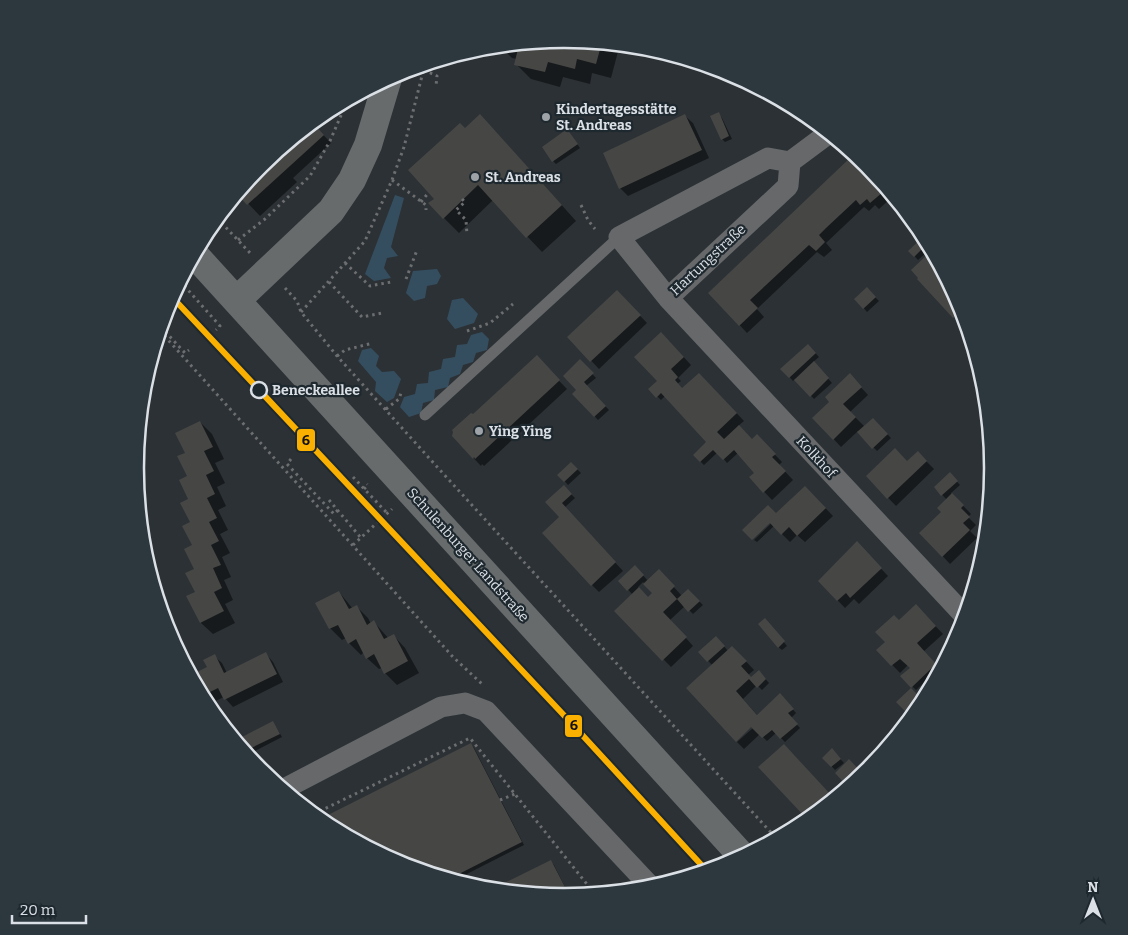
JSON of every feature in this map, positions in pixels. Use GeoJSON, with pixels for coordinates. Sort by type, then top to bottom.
{"type":"FeatureCollection","features":[{"type":"Feature","properties":{"kind":"main road"},"geometry":{"type":"LineString","coordinates":[[237,300],[331,211],[362,160],[385,88]]}},
{"type":"Feature","properties":{"kind":"main road","name":"Schulenburger Landstraße"},"geometry":{"type":"LineString","coordinates":[[199,259],[737,850]]}},
{"type":"Feature","properties":{"kind":"street"},"geometry":{"type":"LineString","coordinates":[[619,237],[768,158],[790,162],[824,137]]}},
{"type":"Feature","properties":{"kind":"street","name":"Hartungstraße"},"geometry":{"type":"LineString","coordinates":[[619,237],[668,298],[788,186],[790,162]]}},
{"type":"Feature","properties":{"kind":"street","name":"Kolkhof"},"geometry":{"type":"LineString","coordinates":[[668,298],[959,610]]}},
{"type":"Feature","properties":{"kind":"street"},"geometry":{"type":"LineString","coordinates":[[290,786],[441,707],[465,703],[486,711],[644,879]]}},
{"type":"Feature","properties":{"kind":"lane"},"geometry":{"type":"LineString","coordinates":[[425,415],[619,237]]}},
{"type":"Feature","properties":{"kind":"path"},"geometry":{"type":"LineString","coordinates":[[426,71],[437,76],[436,86]]}},
{"type":"Feature","properties":{"kind":"path"},"geometry":{"type":"LineString","coordinates":[[424,72],[404,147],[392,180],[365,241],[301,312],[337,356],[439,469],[771,833]]}},
{"type":"Feature","properties":{"kind":"path"},"geometry":{"type":"LineString","coordinates":[[222,224],[238,240],[264,219],[310,176],[330,141],[343,111]]}},
{"type":"Feature","properties":{"kind":"path"},"geometry":{"type":"LineString","coordinates":[[392,180],[426,206],[426,210]]}},
{"type":"Feature","properties":{"kind":"path"},"geometry":{"type":"LineString","coordinates":[[421,202],[429,192]]}},
{"type":"Feature","properties":{"kind":"path"},"geometry":{"type":"LineString","coordinates":[[462,199],[465,202],[456,210],[466,220],[467,235]]}},
{"type":"Feature","properties":{"kind":"path"},"geometry":{"type":"LineString","coordinates":[[581,206],[595,229]]}},
{"type":"Feature","properties":{"kind":"path"},"geometry":{"type":"LineString","coordinates":[[406,279],[416,250]]}},
{"type":"Feature","properties":{"kind":"path"},"geometry":{"type":"LineString","coordinates":[[345,263],[370,286],[391,282]]}},
{"type":"Feature","properties":{"kind":"path"},"geometry":{"type":"LineString","coordinates":[[329,282],[362,317],[382,313]]}},
{"type":"Feature","properties":{"kind":"path"},"geometry":{"type":"LineString","coordinates":[[185,287],[220,326],[216,330]]}},
{"type":"Feature","properties":{"kind":"path"},"geometry":{"type":"LineString","coordinates":[[467,331],[490,323],[513,304]]}},
{"type":"Feature","properties":{"kind":"path"},"geometry":{"type":"LineString","coordinates":[[166,332],[185,353],[189,350]]}},
{"type":"Feature","properties":{"kind":"path"},"geometry":{"type":"LineString","coordinates":[[165,336],[453,657],[483,683],[441,707]]}},
{"type":"Feature","properties":{"kind":"path"},"geometry":{"type":"LineString","coordinates":[[337,356],[345,350],[373,343]]}},
{"type":"Feature","properties":{"kind":"path"},"geometry":{"type":"LineString","coordinates":[[386,410],[398,399],[401,393]]}},
{"type":"Feature","properties":{"kind":"path"},"geometry":{"type":"LineString","coordinates":[[291,460],[287,464],[334,514],[338,510]]}},
{"type":"Feature","properties":{"kind":"path"},"geometry":{"type":"LineString","coordinates":[[353,478],[388,513]]}},
{"type":"Feature","properties":{"kind":"path"},"geometry":{"type":"LineString","coordinates":[[329,500],[361,538]]}},
{"type":"Feature","properties":{"kind":"path"},"geometry":{"type":"LineString","coordinates":[[321,810],[470,738],[589,887]]}},
{"type":"Feature","properties":{"kind":"path"},"geometry":{"type":"LineString","coordinates":[[500,800],[515,794]]}},
{"type":"Feature","properties":{"kind":"shaded area"},"geometry":{"type":"Polygon","coordinates":[[[395,195],[404,198],[391,247],[398,256],[387,258],[384,268],[391,278],[374,281],[365,274],[395,195]]]}},
{"type":"Feature","properties":{"kind":"shaded area"},"geometry":{"type":"Polygon","coordinates":[[[437,269],[441,276],[437,284],[427,286],[425,298],[414,301],[406,293],[413,271],[437,269]]]}},
{"type":"Feature","properties":{"kind":"shaded area"},"geometry":{"type":"Polygon","coordinates":[[[463,298],[478,314],[474,323],[455,329],[447,319],[452,300],[463,298]]]}},
{"type":"Feature","properties":{"kind":"shaded area"},"geometry":{"type":"Polygon","coordinates":[[[482,332],[489,339],[487,350],[476,353],[473,362],[463,365],[460,374],[450,378],[448,387],[435,390],[434,400],[423,403],[421,413],[409,417],[400,407],[404,397],[415,394],[417,384],[428,383],[429,372],[441,369],[443,359],[455,357],[457,345],[467,344],[471,335],[482,332]]]}},
{"type":"Feature","properties":{"kind":"shaded area"},"geometry":{"type":"Polygon","coordinates":[[[371,348],[379,356],[376,366],[382,372],[394,371],[401,379],[394,398],[387,402],[375,391],[376,382],[358,361],[362,350],[371,348]]]}},
{"type":"Feature","properties":{"kind":"building"},"geometry":{"type":"Polygon","coordinates":[[[537,48],[600,49],[596,64],[577,59],[575,69],[548,62],[545,72],[514,65],[518,50],[537,48]]]}},
{"type":"Feature","properties":{"kind":"building"},"geometry":{"type":"Polygon","coordinates":[[[719,112],[729,136],[721,140],[710,116],[719,112]]]}},
{"type":"Feature","properties":{"kind":"building","name":"St. Andreas"},"geometry":{"type":"Polygon","coordinates":[[[480,114],[562,205],[526,238],[478,185],[443,219],[428,203],[434,199],[408,170],[460,123],[465,128],[480,114]]]}},
{"type":"Feature","properties":{"kind":"building"},"geometry":{"type":"Polygon","coordinates":[[[685,114],[702,150],[619,189],[603,153],[685,114]]]}},
{"type":"Feature","properties":{"kind":"building"},"geometry":{"type":"Polygon","coordinates":[[[317,128],[324,135],[247,205],[242,199],[248,191],[287,152],[317,128]]]}},
{"type":"Feature","properties":{"kind":"building"},"geometry":{"type":"Polygon","coordinates":[[[567,129],[578,144],[552,162],[542,147],[567,129]]]}},
{"type":"Feature","properties":{"kind":"building"},"geometry":{"type":"Polygon","coordinates":[[[849,159],[882,193],[870,203],[867,199],[860,205],[856,200],[819,235],[825,242],[816,251],[809,245],[750,300],[758,308],[739,326],[708,293],[849,159]]]}},
{"type":"Feature","properties":{"kind":"building"},"geometry":{"type":"Polygon","coordinates":[[[918,242],[923,250],[914,257],[908,251],[918,242]]]}},
{"type":"Feature","properties":{"kind":"building"},"geometry":{"type":"Polygon","coordinates":[[[926,255],[952,307],[955,316],[953,318],[917,279],[911,270],[926,255]]]}},
{"type":"Feature","properties":{"kind":"building"},"geometry":{"type":"Polygon","coordinates":[[[867,287],[876,297],[863,309],[854,299],[867,287]]]}},
{"type":"Feature","properties":{"kind":"building"},"geometry":{"type":"Polygon","coordinates":[[[617,290],[641,315],[590,362],[567,337],[617,290]]]}},
{"type":"Feature","properties":{"kind":"building"},"geometry":{"type":"Polygon","coordinates":[[[661,332],[684,357],[671,369],[678,377],[675,380],[682,388],[699,373],[737,413],[717,432],[724,439],[739,425],[752,439],[757,434],[776,454],[772,457],[786,471],[763,493],[749,477],[754,473],[734,450],[723,460],[713,450],[700,462],[693,455],[706,442],[661,393],[656,398],[648,389],[657,381],[634,357],[661,332]]]}},
{"type":"Feature","properties":{"kind":"building"},"geometry":{"type":"Polygon","coordinates":[[[808,344],[816,353],[789,378],[780,369],[808,344]]]}},
{"type":"Feature","properties":{"kind":"building"},"geometry":{"type":"Polygon","coordinates":[[[537,355],[560,380],[473,459],[452,436],[452,430],[471,413],[473,414],[537,355]]]}},
{"type":"Feature","properties":{"kind":"building"},"geometry":{"type":"Polygon","coordinates":[[[580,359],[594,373],[584,382],[606,406],[594,417],[572,394],[576,390],[563,376],[580,359]]]}},
{"type":"Feature","properties":{"kind":"building"},"geometry":{"type":"Polygon","coordinates":[[[814,361],[829,378],[810,397],[794,380],[814,361]]]}},
{"type":"Feature","properties":{"kind":"building"},"geometry":{"type":"Polygon","coordinates":[[[850,373],[862,387],[843,404],[856,417],[833,440],[812,418],[829,402],[825,397],[850,373]]]}},
{"type":"Feature","properties":{"kind":"building"},"geometry":{"type":"Polygon","coordinates":[[[873,418],[888,434],[872,449],[857,432],[873,418]]]}},
{"type":"Feature","properties":{"kind":"building"},"geometry":{"type":"Polygon","coordinates":[[[200,421],[213,447],[204,451],[214,471],[206,475],[215,494],[207,498],[217,518],[209,522],[219,541],[211,545],[221,565],[213,568],[222,588],[214,592],[224,611],[200,623],[186,596],[195,592],[185,573],[194,569],[184,549],[192,545],[182,526],[190,522],[180,503],[188,499],[179,480],[187,476],[177,456],[185,453],[175,433],[200,421]]]}},
{"type":"Feature","properties":{"kind":"building"},"geometry":{"type":"Polygon","coordinates":[[[895,448],[907,461],[918,451],[927,461],[887,499],[866,476],[895,448]]]}},
{"type":"Feature","properties":{"kind":"building"},"geometry":{"type":"Polygon","coordinates":[[[571,462],[578,469],[564,482],[557,475],[571,462]]]}},
{"type":"Feature","properties":{"kind":"building"},"geometry":{"type":"Polygon","coordinates":[[[950,472],[958,481],[941,496],[934,487],[950,472]]]}},
{"type":"Feature","properties":{"kind":"building"},"geometry":{"type":"Polygon","coordinates":[[[564,485],[572,494],[562,503],[616,562],[591,586],[542,533],[559,517],[545,502],[564,485]]]}},
{"type":"Feature","properties":{"kind":"building"},"geometry":{"type":"Polygon","coordinates":[[[805,486],[826,508],[797,536],[789,527],[781,535],[770,523],[752,540],[742,530],[768,505],[776,513],[805,486]]]}},
{"type":"Feature","properties":{"kind":"building"},"geometry":{"type":"Polygon","coordinates":[[[952,493],[964,505],[961,508],[970,517],[963,523],[970,530],[942,557],[919,533],[941,512],[937,508],[952,493]]]}},
{"type":"Feature","properties":{"kind":"building"},"geometry":{"type":"Polygon","coordinates":[[[857,541],[882,568],[850,598],[846,593],[837,601],[818,581],[857,541]]]}},
{"type":"Feature","properties":{"kind":"building"},"geometry":{"type":"Polygon","coordinates":[[[635,565],[644,575],[627,591],[618,581],[635,565]]]}},
{"type":"Feature","properties":{"kind":"building"},"geometry":{"type":"Polygon","coordinates":[[[659,569],[675,586],[670,591],[677,599],[663,612],[687,637],[662,661],[614,611],[639,587],[648,597],[652,593],[643,584],[659,569]]]}},
{"type":"Feature","properties":{"kind":"building"},"geometry":{"type":"Polygon","coordinates":[[[688,589],[700,601],[688,612],[677,599],[688,589]]]}},
{"type":"Feature","properties":{"kind":"building"},"geometry":{"type":"Polygon","coordinates":[[[339,591],[349,609],[357,605],[367,625],[374,620],[384,639],[394,634],[408,661],[384,674],[374,654],[366,659],[356,639],[348,644],[338,625],[329,629],[315,603],[339,591]]]}},
{"type":"Feature","properties":{"kind":"building"},"geometry":{"type":"Polygon","coordinates":[[[916,604],[936,626],[917,643],[936,663],[911,688],[900,676],[910,668],[900,659],[891,666],[876,650],[885,642],[875,632],[894,615],[899,620],[916,604]]]}},
{"type":"Feature","properties":{"kind":"building"},"geometry":{"type":"Polygon","coordinates":[[[765,618],[785,641],[778,648],[758,624],[765,618]]]}},
{"type":"Feature","properties":{"kind":"building"},"geometry":{"type":"Polygon","coordinates":[[[716,636],[725,646],[707,662],[698,652],[716,636]]]}},
{"type":"Feature","properties":{"kind":"building"},"geometry":{"type":"Polygon","coordinates":[[[732,646],[747,661],[741,666],[751,677],[759,670],[766,679],[757,688],[749,679],[736,691],[757,715],[780,693],[794,709],[788,713],[798,724],[780,739],[772,730],[762,738],[751,727],[736,742],[686,688],[732,646]]]}},
{"type":"Feature","properties":{"kind":"building"},"geometry":{"type":"Polygon","coordinates":[[[266,652],[277,674],[224,700],[218,688],[209,692],[197,672],[207,667],[203,660],[215,654],[224,673],[266,652]]]}},
{"type":"Feature","properties":{"kind":"building"},"geometry":{"type":"Polygon","coordinates":[[[911,688],[917,694],[905,711],[896,702],[911,688]]]}},
{"type":"Feature","properties":{"kind":"building"},"geometry":{"type":"Polygon","coordinates":[[[273,721],[280,734],[252,748],[242,737],[273,721]]]}},
{"type":"Feature","properties":{"kind":"building"},"geometry":{"type":"Polygon","coordinates":[[[471,743],[522,842],[459,874],[403,856],[354,831],[328,815],[471,743]]]}},
{"type":"Feature","properties":{"kind":"building"},"geometry":{"type":"Polygon","coordinates":[[[784,744],[829,793],[802,814],[758,767],[784,744]]]}},
{"type":"Feature","properties":{"kind":"building"},"geometry":{"type":"Polygon","coordinates":[[[832,748],[841,759],[831,767],[822,758],[832,748]]]}},
{"type":"Feature","properties":{"kind":"building"},"geometry":{"type":"Polygon","coordinates":[[[849,759],[857,768],[843,781],[835,773],[849,759]]]}},
{"type":"Feature","properties":{"kind":"building"},"geometry":{"type":"Polygon","coordinates":[[[551,860],[565,888],[537,887],[504,883],[551,860]]]}},
{"type":"Feature","properties":{"kind":"transit line","name":"6"},"geometry":{"type":"LineString","coordinates":[[178,303],[574,726],[701,864]]}},
{"type":"Feature","properties":{"kind":"place","name":"Kindertagesstätte St. Andreas"},"geometry":{"type":"Point","coordinates":[546,117]}},
{"type":"Feature","properties":{"kind":"place","name":"St. Andreas"},"geometry":{"type":"Point","coordinates":[475,177]}},
{"type":"Feature","properties":{"kind":"place","name":"Beneckeallee"},"geometry":{"type":"Point","coordinates":[259,390]}},
{"type":"Feature","properties":{"kind":"place","name":"Ying Ying"},"geometry":{"type":"Point","coordinates":[479,431]}}]}
